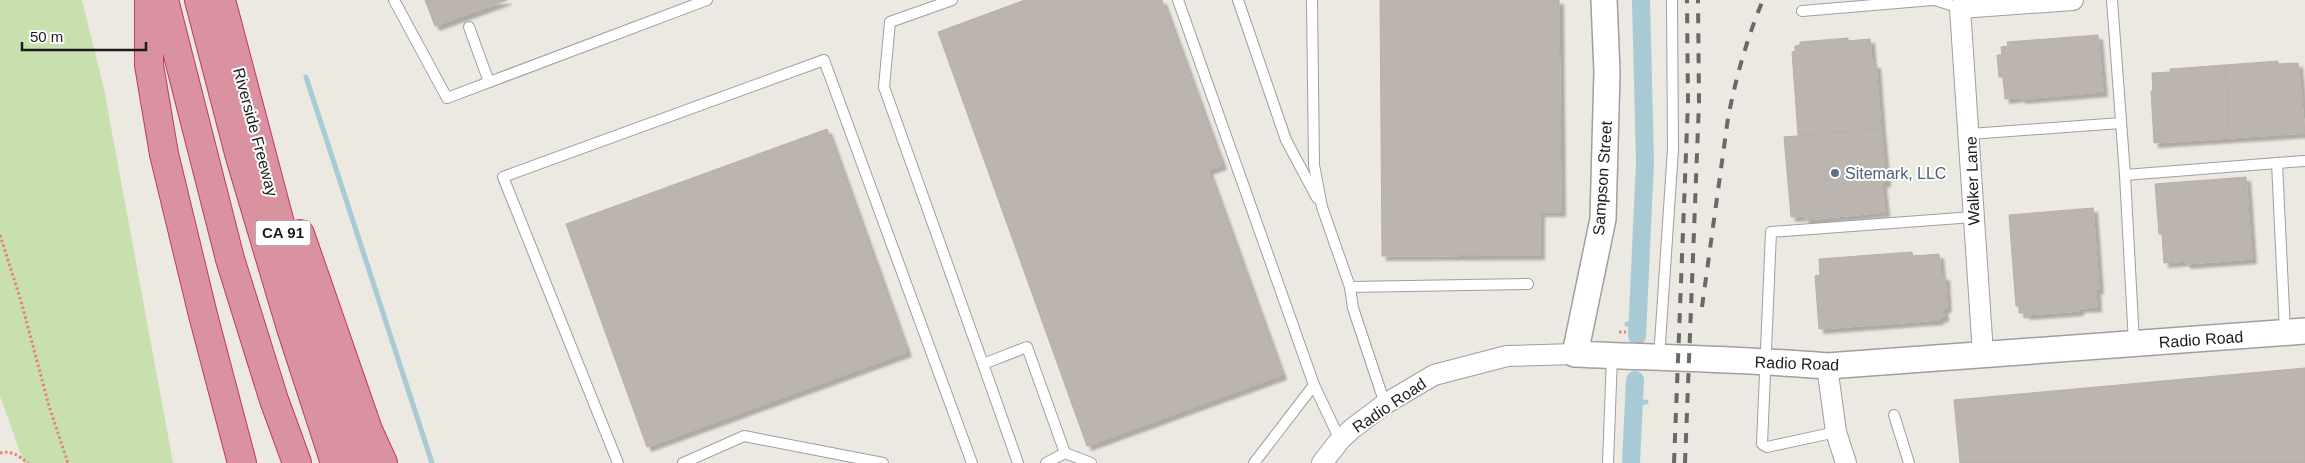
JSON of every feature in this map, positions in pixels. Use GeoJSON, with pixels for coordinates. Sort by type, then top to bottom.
{"type":"FeatureCollection","features":[{"type":"Feature","properties":{"kind":"highway"},"geometry":{"type":"LineString","coordinates":[[149,0],[149,65],[164,154],[203,315],[242,463]]}},
{"type":"Feature","properties":{"kind":"highway"},"geometry":{"type":"LineString","coordinates":[[164,0],[230,259],[274,400],[297,463]]}},
{"type":"Feature","properties":{"kind":"highway"},"geometry":{"type":"LineString","coordinates":[[198,0],[240,157],[291,328],[335,463]]}},
{"type":"Feature","properties":{"kind":"highway"},"geometry":{"type":"LineString","coordinates":[[222,5],[368,430],[383,463]]}},
{"type":"Feature","properties":{"kind":"highway","name":"Riverside Freeway"},"geometry":{"type":"LineString","coordinates":[[222,5],[296,284],[357,463]]}},
{"type":"Feature","properties":{"kind":"street","name":"Sampson Street"},"geometry":{"type":"LineString","coordinates":[[1576,354],[1603,219],[1607,72],[1604,0]]}},
{"type":"Feature","properties":{"kind":"street"},"geometry":{"type":"LineString","coordinates":[[1960,8],[2073,0]]}},
{"type":"Feature","properties":{"kind":"street","name":"Walker Lane"},"geometry":{"type":"LineString","coordinates":[[1960,8],[1970,134],[1973,217],[1983,354]]}},
{"type":"Feature","properties":{"kind":"street","name":"Radio Road"},"geometry":{"type":"LineString","coordinates":[[1322,463],[1340,440],[1386,404],[1434,375],[1507,356],[1576,354],[1618,348],[1655,358],[1766,361],[1827,366],[2295,332]]}},
{"type":"Feature","properties":{"kind":"street"},"geometry":{"type":"LineString","coordinates":[[1827,366],[1836,432],[1846,463]]}},
{"type":"Feature","properties":{"kind":"lane"},"geometry":{"type":"LineString","coordinates":[[394,0],[447,98],[707,0]]}},
{"type":"Feature","properties":{"kind":"lane"},"geometry":{"type":"LineString","coordinates":[[952,0],[890,22],[884,87],[1018,463]]}},
{"type":"Feature","properties":{"kind":"lane"},"geometry":{"type":"LineString","coordinates":[[1178,0],[1314,385],[1340,440]]}},
{"type":"Feature","properties":{"kind":"lane"},"geometry":{"type":"LineString","coordinates":[[1238,0],[1286,140],[1322,207]]}},
{"type":"Feature","properties":{"kind":"lane"},"geometry":{"type":"LineString","coordinates":[[1312,0],[1314,165],[1322,207],[1350,287],[1353,308],[1386,404]]}},
{"type":"Feature","properties":{"kind":"lane"},"geometry":{"type":"LineString","coordinates":[[1655,358],[1673,149],[1672,0]]}},
{"type":"Feature","properties":{"kind":"lane"},"geometry":{"type":"LineString","coordinates":[[1802,11],[1934,0],[1960,8]]}},
{"type":"Feature","properties":{"kind":"lane"},"geometry":{"type":"LineString","coordinates":[[2112,0],[2125,174],[2134,344]]}},
{"type":"Feature","properties":{"kind":"lane"},"geometry":{"type":"LineString","coordinates":[[469,27],[489,82]]}},
{"type":"Feature","properties":{"kind":"lane"},"geometry":{"type":"LineString","coordinates":[[618,463],[503,177],[824,60],[972,463]]}},
{"type":"Feature","properties":{"kind":"lane"},"geometry":{"type":"LineString","coordinates":[[1970,134],[2121,123]]}},
{"type":"Feature","properties":{"kind":"lane"},"geometry":{"type":"LineString","coordinates":[[2125,174],[2305,161]]}},
{"type":"Feature","properties":{"kind":"lane"},"geometry":{"type":"LineString","coordinates":[[2277,163],[2295,332]]}},
{"type":"Feature","properties":{"kind":"lane"},"geometry":{"type":"LineString","coordinates":[[1836,432],[1767,447],[1762,444],[1771,232],[1973,217]]}},
{"type":"Feature","properties":{"kind":"lane"},"geometry":{"type":"LineString","coordinates":[[1350,287],[1528,284]]}},
{"type":"Feature","properties":{"kind":"lane"},"geometry":{"type":"LineString","coordinates":[[983,364],[1026,347],[1065,454]]}},
{"type":"Feature","properties":{"kind":"lane"},"geometry":{"type":"LineString","coordinates":[[1608,463],[1618,348]]}},
{"type":"Feature","properties":{"kind":"lane"},"geometry":{"type":"LineString","coordinates":[[1254,463],[1314,385]]}},
{"type":"Feature","properties":{"kind":"lane"},"geometry":{"type":"LineString","coordinates":[[1894,415],[1909,463]]}},
{"type":"Feature","properties":{"kind":"lane"},"geometry":{"type":"LineString","coordinates":[[683,463],[744,436],[883,463]]}},
{"type":"Feature","properties":{"kind":"lane"},"geometry":{"type":"LineString","coordinates":[[1046,463],[1065,454],[1091,463]]}},
{"type":"Feature","properties":{"kind":"path"},"geometry":{"type":"LineString","coordinates":[[0,235],[22,301],[49,406],[68,463]]}},
{"type":"Feature","properties":{"kind":"path"},"geometry":{"type":"LineString","coordinates":[[1618,348],[1626,332]]}},
{"type":"Feature","properties":{"kind":"path"},"geometry":{"type":"LineString","coordinates":[[0,453],[11,452],[19,455],[28,463]]}},
{"type":"Feature","properties":{"kind":"green space"},"geometry":{"type":"Polygon","coordinates":[[[0,0],[82,0],[104,89],[173,463],[24,463],[0,396],[0,0]]]}},
{"type":"Feature","properties":{"kind":"building"},"geometry":{"type":"Polygon","coordinates":[[[425,0],[507,0],[435,26],[425,0]]]}},
{"type":"Feature","properties":{"kind":"building"},"geometry":{"type":"Polygon","coordinates":[[[1025,0],[1162,0],[1222,165],[1208,170],[1282,375],[1087,446],[938,32],[1025,0]]]}},
{"type":"Feature","properties":{"kind":"building"},"geometry":{"type":"Polygon","coordinates":[[[1380,0],[1559,0],[1561,212],[1540,212],[1540,255],[1382,256],[1380,0]]]}},
{"type":"Feature","properties":{"kind":"building"},"geometry":{"type":"Polygon","coordinates":[[[2098,35],[2103,92],[2005,99],[2003,77],[1999,77],[1997,55],[2002,55],[2001,47],[2008,46],[2007,42],[2098,35]]]}},
{"type":"Feature","properties":{"kind":"building"},"geometry":{"type":"Polygon","coordinates":[[[1848,38],[1848,41],[1870,39],[1872,64],[1876,64],[1881,129],[1798,135],[1792,52],[1795,51],[1795,46],[1800,45],[1800,42],[1848,38]]]}},
{"type":"Feature","properties":{"kind":"building"},"geometry":{"type":"Polygon","coordinates":[[[2278,61],[2278,64],[2298,63],[2305,133],[2230,138],[2225,65],[2278,61]]]}},
{"type":"Feature","properties":{"kind":"building"},"geometry":{"type":"Polygon","coordinates":[[[2225,65],[2230,138],[2154,143],[2151,91],[2153,91],[2152,73],[2170,72],[2170,69],[2225,65]]]}},
{"type":"Feature","properties":{"kind":"building"},"geometry":{"type":"Polygon","coordinates":[[[827,129],[907,352],[647,447],[566,224],[827,129]]]}},
{"type":"Feature","properties":{"kind":"building"},"geometry":{"type":"Polygon","coordinates":[[[1881,129],[1886,182],[1882,183],[1885,212],[1805,220],[1805,216],[1791,217],[1784,137],[1881,129]]]}},
{"type":"Feature","properties":{"kind":"building"},"geometry":{"type":"Polygon","coordinates":[[[2246,177],[2252,259],[2186,264],[2186,261],[2164,263],[2162,234],[2159,234],[2155,184],[2246,177]]]}},
{"type":"Feature","properties":{"kind":"building"},"geometry":{"type":"Polygon","coordinates":[[[2093,208],[2099,289],[2096,290],[2097,307],[2079,308],[2079,311],[2026,315],[2025,313],[2019,313],[2019,306],[2016,306],[2009,215],[2093,208]]]}},
{"type":"Feature","properties":{"kind":"building"},"geometry":{"type":"Polygon","coordinates":[[[1912,252],[1913,256],[1939,254],[1941,276],[1945,276],[1947,308],[1943,308],[1944,317],[1938,318],[1939,320],[1819,329],[1815,276],[1820,275],[1819,259],[1912,252]]]}},
{"type":"Feature","properties":{"kind":"building"},"geometry":{"type":"Polygon","coordinates":[[[2305,368],[2305,463],[1960,463],[1954,400],[2305,368]]]}},
{"type":"Feature","properties":{"kind":"waterway"},"geometry":{"type":"LineString","coordinates":[[1637,336],[1645,162],[1641,0]]}},
{"type":"Feature","properties":{"kind":"waterway"},"geometry":{"type":"LineString","coordinates":[[306,77],[432,463]]}},
{"type":"Feature","properties":{"kind":"waterway"},"geometry":{"type":"LineString","coordinates":[[1627,324],[1637,326]]}},
{"type":"Feature","properties":{"kind":"waterway"},"geometry":{"type":"LineString","coordinates":[[1631,463],[1635,380]]}},
{"type":"Feature","properties":{"kind":"waterway"},"geometry":{"type":"LineString","coordinates":[[1639,403],[1646,402]]}},
{"type":"Feature","properties":{"kind":"railway"},"geometry":{"type":"LineString","coordinates":[[1674,463],[1688,102],[1687,0]]}},
{"type":"Feature","properties":{"kind":"railway"},"geometry":{"type":"LineString","coordinates":[[1685,463],[1699,102],[1698,0]]}},
{"type":"Feature","properties":{"kind":"railway"},"geometry":{"type":"LineString","coordinates":[[1702,307],[1728,118],[1742,58],[1763,0]]}},
{"type":"Feature","properties":{"kind":"place","name":"Sitemark, LLC"},"geometry":{"type":"Point","coordinates":[1835,173]}}]}
